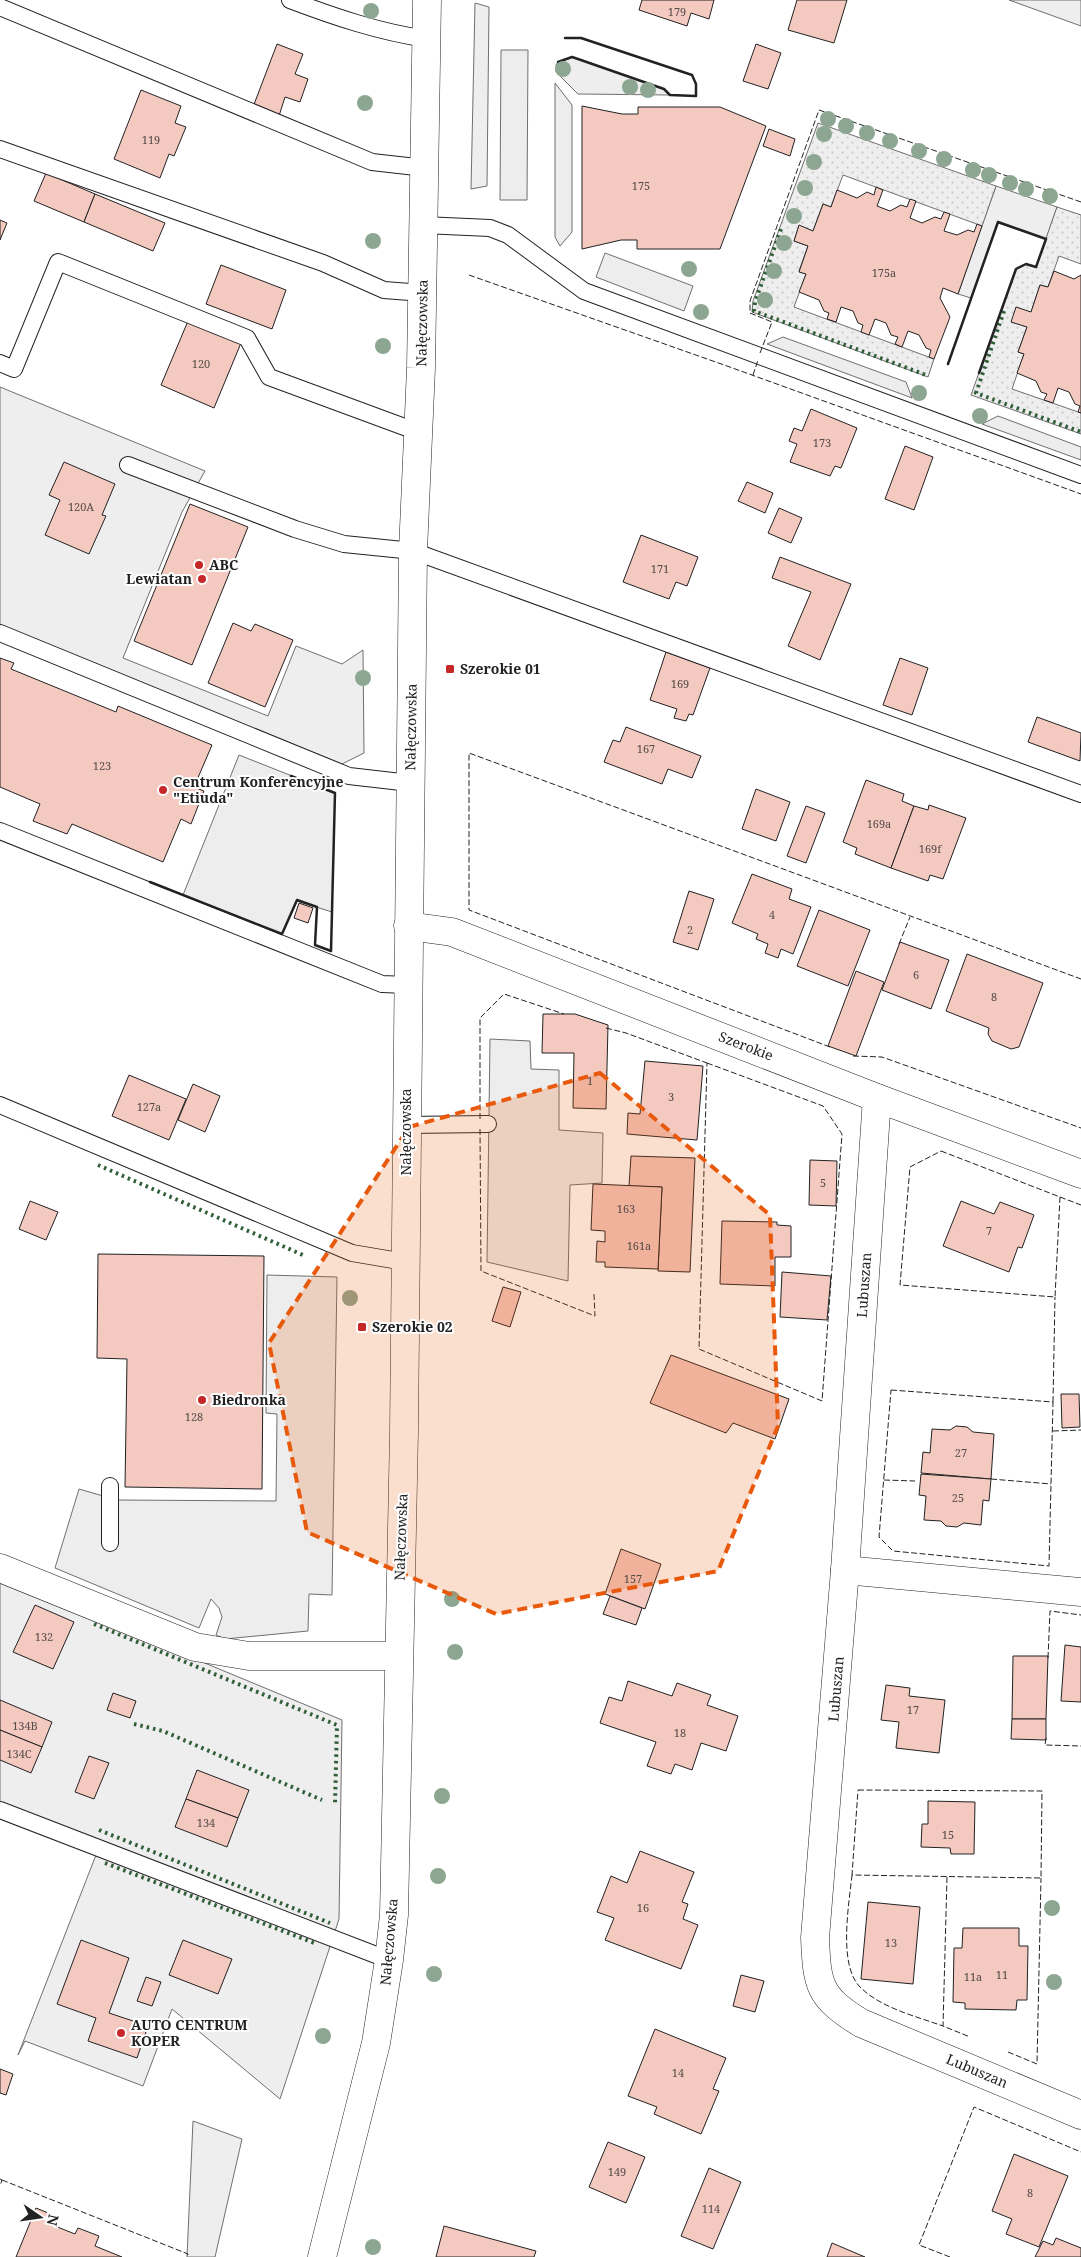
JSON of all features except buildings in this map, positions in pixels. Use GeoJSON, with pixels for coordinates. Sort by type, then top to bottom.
{"type":"FeatureCollection","features":[{"type":"Feature","properties":{"kind":"street","name":"Nałęczowska"},"geometry":{"type":"LineString","coordinates":[[322,2257],[374,2051],[389,1960],[394,1915],[404,1432],[407,985],[413,551],[422,293],[427,0]]}},
{"type":"Feature","properties":{"kind":"street","name":"Szerokie"},"geometry":{"type":"LineString","coordinates":[[408,926],[452,932],[877,1098],[1081,1174]]}},
{"type":"Feature","properties":{"kind":"street","name":"Lubuszan"},"geometry":{"type":"LineString","coordinates":[[877,1098],[845,1570],[816,1938],[820,1984],[828,1998],[837,2007],[861,2024],[1081,2115]]}},
{"type":"Feature","properties":{"kind":"street"},"geometry":{"type":"LineString","coordinates":[[0,1568],[196,1647],[249,1656],[398,1656]]}},
{"type":"Feature","properties":{"kind":"street"},"geometry":{"type":"LineString","coordinates":[[845,1570],[1081,1592]]}},
{"type":"Feature","properties":{"kind":"lane"},"geometry":{"type":"LineString","coordinates":[[290,0],[336,17],[395,35],[427,39]]}},
{"type":"Feature","properties":{"kind":"lane"},"geometry":{"type":"LineString","coordinates":[[0,7],[372,162],[425,168]]}},
{"type":"Feature","properties":{"kind":"lane"},"geometry":{"type":"LineString","coordinates":[[0,149],[323,264],[384,290],[422,293]]}},
{"type":"Feature","properties":{"kind":"lane"},"geometry":{"type":"LineString","coordinates":[[423,226],[490,228],[508,235],[584,291],[1081,475]]}},
{"type":"Feature","properties":{"kind":"lane"},"geometry":{"type":"LineString","coordinates":[[0,363],[14,369],[58,262],[247,338],[269,377],[418,432]]}},
{"type":"Feature","properties":{"kind":"lane"},"geometry":{"type":"LineString","coordinates":[[128,465],[295,529],[344,544],[413,551],[1081,794]]}},
{"type":"Feature","properties":{"kind":"lane"},"geometry":{"type":"LineString","coordinates":[[0,633],[349,776],[410,783]]}},
{"type":"Feature","properties":{"kind":"lane"},"geometry":{"type":"LineString","coordinates":[[0,831],[382,984],[407,985]]}},
{"type":"Feature","properties":{"kind":"lane"},"geometry":{"type":"LineString","coordinates":[[0,1105],[352,1253],[405,1262]]}},
{"type":"Feature","properties":{"kind":"lane"},"geometry":{"type":"LineString","coordinates":[[406,1125],[488,1124]]}},
{"type":"Feature","properties":{"kind":"lane"},"geometry":{"type":"LineString","coordinates":[[110,1486],[110,1544]]}},
{"type":"Feature","properties":{"kind":"lane"},"geometry":{"type":"LineString","coordinates":[[0,1810],[389,1960]]}},
{"type":"Feature","properties":{"kind":"highlighted area"},"geometry":{"type":"Polygon","coordinates":[[[600,1073],[770,1215],[778,1426],[718,1571],[496,1614],[307,1532],[269,1343],[409,1127],[600,1073]]]}},
{"type":"Feature","properties":{"kind":"shaded area"},"geometry":{"type":"Polygon","coordinates":[[[1009,0],[1081,0],[1081,26],[1009,0]]]}},
{"type":"Feature","properties":{"kind":"shaded area"},"geometry":{"type":"Polygon","coordinates":[[[475,3],[489,7],[487,186],[471,189],[475,3]]]}},
{"type":"Feature","properties":{"kind":"shaded area"},"geometry":{"type":"Polygon","coordinates":[[[501,50],[528,50],[527,200],[500,200],[501,50]]]}},
{"type":"Feature","properties":{"kind":"shaded area"},"geometry":{"type":"Polygon","coordinates":[[[572,57],[664,89],[670,95],[578,94],[556,72],[558,62],[572,57]]]}},
{"type":"Feature","properties":{"kind":"shaded area"},"geometry":{"type":"Polygon","coordinates":[[[555,83],[572,105],[572,232],[560,246],[555,237],[555,83]]]}},
{"type":"Feature","properties":{"kind":"shaded area"},"geometry":{"type":"Polygon","coordinates":[[[818,123],[996,186],[982,226],[843,175],[831,207],[823,204],[813,231],[799,226],[794,241],[808,246],[799,271],[806,274],[794,307],[934,359],[928,377],[752,312],[753,301],[818,123]]]}},
{"type":"Feature","properties":{"kind":"shaded area"},"geometry":{"type":"Polygon","coordinates":[[[996,186],[1057,207],[1046,239],[998,223],[971,298],[958,294],[996,186]]]}},
{"type":"Feature","properties":{"kind":"shaded area"},"geometry":{"type":"Polygon","coordinates":[[[1057,207],[1081,215],[1081,264],[1059,256],[1048,287],[1040,285],[1031,312],[1011,321],[1027,327],[1018,352],[1024,354],[1012,389],[1081,413],[1081,434],[971,395],[1016,269],[1026,264],[1036,267],[1057,207]]]}},
{"type":"Feature","properties":{"kind":"shaded area"},"geometry":{"type":"Polygon","coordinates":[[[605,253],[693,286],[684,311],[596,277],[605,253]]]}},
{"type":"Feature","properties":{"kind":"shaded area"},"geometry":{"type":"Polygon","coordinates":[[[783,337],[906,382],[912,398],[767,344],[783,337]]]}},
{"type":"Feature","properties":{"kind":"shaded area"},"geometry":{"type":"Polygon","coordinates":[[[0,387],[205,471],[182,512],[123,658],[268,716],[296,646],[342,664],[363,650],[364,753],[342,764],[0,627],[0,387]]]}},
{"type":"Feature","properties":{"kind":"shaded area"},"geometry":{"type":"Polygon","coordinates":[[[998,416],[1081,447],[1081,460],[982,424],[998,416]]]}},
{"type":"Feature","properties":{"kind":"shaded area"},"geometry":{"type":"Polygon","coordinates":[[[239,755],[335,793],[332,912],[297,901],[282,934],[183,895],[239,755]]]}},
{"type":"Feature","properties":{"kind":"shaded area"},"geometry":{"type":"Polygon","coordinates":[[[490,1039],[530,1041],[531,1069],[559,1070],[559,1130],[603,1133],[602,1183],[570,1185],[568,1281],[487,1262],[490,1039]]]}},
{"type":"Feature","properties":{"kind":"shaded area"},"geometry":{"type":"Polygon","coordinates":[[[267,1275],[337,1277],[332,1595],[309,1594],[308,1631],[225,1639],[216,1635],[222,1617],[219,1608],[211,1599],[199,1628],[55,1568],[79,1489],[117,1500],[276,1501],[277,1414],[266,1413],[267,1275]]]}},
{"type":"Feature","properties":{"kind":"shaded area"},"geometry":{"type":"Polygon","coordinates":[[[0,1578],[342,1720],[339,1919],[280,2099],[172,2009],[143,2086],[25,2041],[18,2055],[96,1855],[0,1815],[0,1578]]]}},
{"type":"Feature","properties":{"kind":"shaded area"},"geometry":{"type":"Polygon","coordinates":[[[193,2121],[242,2139],[215,2257],[187,2257],[193,2121]]]}},
{"type":"Feature","properties":{"kind":"hedge"},"geometry":{"type":"LineString","coordinates":[[781,229],[755,302],[754,311],[926,375]]}},
{"type":"Feature","properties":{"kind":"hedge"},"geometry":{"type":"LineString","coordinates":[[1004,311],[976,393],[1081,432]]}},
{"type":"Feature","properties":{"kind":"hedge"},"geometry":{"type":"LineString","coordinates":[[98,1165],[303,1255]]}},
{"type":"Feature","properties":{"kind":"hedge"},"geometry":{"type":"LineString","coordinates":[[94,1624],[337,1725],[335,1804]]}},
{"type":"Feature","properties":{"kind":"hedge"},"geometry":{"type":"LineString","coordinates":[[134,1724],[163,1731],[322,1800]]}},
{"type":"Feature","properties":{"kind":"hedge"},"geometry":{"type":"LineString","coordinates":[[99,1830],[330,1923]]}},
{"type":"Feature","properties":{"kind":"hedge"},"geometry":{"type":"LineString","coordinates":[[105,1863],[317,1944]]}},
{"type":"Feature","properties":{"kind":"fence"},"geometry":{"type":"LineString","coordinates":[[760,353],[772,322],[750,313],[750,301],[819,110],[1081,202]]}},
{"type":"Feature","properties":{"kind":"fence"},"geometry":{"type":"LineString","coordinates":[[469,275],[1081,494]]}},
{"type":"Feature","properties":{"kind":"fence"},"geometry":{"type":"LineString","coordinates":[[753,375],[758,360]]}},
{"type":"Feature","properties":{"kind":"fence"},"geometry":{"type":"LineString","coordinates":[[830,1047],[469,910],[469,753],[1081,979]]}},
{"type":"Feature","properties":{"kind":"fence"},"geometry":{"type":"LineString","coordinates":[[899,944],[910,917]]}},
{"type":"Feature","properties":{"kind":"fence"},"geometry":{"type":"LineString","coordinates":[[480,1119],[480,1018],[504,994],[564,1014]]}},
{"type":"Feature","properties":{"kind":"fence"},"geometry":{"type":"LineString","coordinates":[[606,1028],[626,1033],[707,1063]]}},
{"type":"Feature","properties":{"kind":"fence"},"geometry":{"type":"LineString","coordinates":[[853,1056],[882,1057],[1081,1128]]}},
{"type":"Feature","properties":{"kind":"fence"},"geometry":{"type":"LineString","coordinates":[[707,1063],[823,1106],[842,1134],[822,1401],[699,1349],[707,1063]]}},
{"type":"Feature","properties":{"kind":"fence"},"geometry":{"type":"LineString","coordinates":[[480,1129],[481,1271],[595,1316],[594,1294]]}},
{"type":"Feature","properties":{"kind":"fence"},"geometry":{"type":"LineString","coordinates":[[941,1151],[1060,1197],[1055,1297],[900,1285],[910,1167],[941,1151]]}},
{"type":"Feature","properties":{"kind":"fence"},"geometry":{"type":"LineString","coordinates":[[1060,1197],[1081,1205]]}},
{"type":"Feature","properties":{"kind":"fence"},"geometry":{"type":"LineString","coordinates":[[1053,1402],[1055,1297]]}},
{"type":"Feature","properties":{"kind":"fence"},"geometry":{"type":"LineString","coordinates":[[891,1390],[1053,1402],[1049,1566],[893,1551],[879,1537],[891,1390]]}},
{"type":"Feature","properties":{"kind":"fence"},"geometry":{"type":"LineString","coordinates":[[1053,1431],[1081,1430]]}},
{"type":"Feature","properties":{"kind":"fence"},"geometry":{"type":"LineString","coordinates":[[991,1479],[1051,1484]]}},
{"type":"Feature","properties":{"kind":"fence"},"geometry":{"type":"LineString","coordinates":[[884,1480],[915,1481]]}},
{"type":"Feature","properties":{"kind":"fence"},"geometry":{"type":"LineString","coordinates":[[1048,1658],[1050,1611],[1081,1615]]}},
{"type":"Feature","properties":{"kind":"fence"},"geometry":{"type":"LineString","coordinates":[[1046,1738],[1045,1745],[1081,1746]]}},
{"type":"Feature","properties":{"kind":"fence"},"geometry":{"type":"LineString","coordinates":[[858,1790],[1042,1791],[1041,1878],[852,1875],[858,1790]]}},
{"type":"Feature","properties":{"kind":"fence"},"geometry":{"type":"LineString","coordinates":[[852,1875],[847,1917],[847,1950],[853,1977],[860,1987],[878,2001],[899,2011],[943,2026]]}},
{"type":"Feature","properties":{"kind":"fence"},"geometry":{"type":"LineString","coordinates":[[947,1877],[943,2026],[970,2037]]}},
{"type":"Feature","properties":{"kind":"fence"},"geometry":{"type":"LineString","coordinates":[[1008,2052],[1037,2064],[1041,1878]]}},
{"type":"Feature","properties":{"kind":"fence"},"geometry":{"type":"LineString","coordinates":[[950,2257],[919,2245],[974,2107],[1081,2152]]}},
{"type":"Feature","properties":{"kind":"fence"},"geometry":{"type":"LineString","coordinates":[[0,2179],[2,2180],[0,2186]]}},
{"type":"Feature","properties":{"kind":"fence"},"geometry":{"type":"LineString","coordinates":[[2,2180],[188,2254],[187,2257]]}},
{"type":"Feature","properties":{"kind":"wall"},"geometry":{"type":"LineString","coordinates":[[558,62],[572,57],[664,89],[670,95],[696,96],[696,84],[692,75],[581,38],[565,38]]}},
{"type":"Feature","properties":{"kind":"wall"},"geometry":{"type":"LineString","coordinates":[[948,364],[998,222],[1046,239],[1036,267],[1026,264],[1016,269],[979,373]]}},
{"type":"Feature","properties":{"kind":"wall"},"geometry":{"type":"LineString","coordinates":[[150,882],[282,934],[297,900],[317,907],[315,945],[331,951],[335,793],[291,776]]}},
{"type":"Feature","properties":{"kind":"place","name":"ABC"},"geometry":{"type":"Point","coordinates":[199,565]}},
{"type":"Feature","properties":{"kind":"place","name":"Lewiatan"},"geometry":{"type":"Point","coordinates":[202,579]}},
{"type":"Feature","properties":{"kind":"place","name":"Szerokie 01"},"geometry":{"type":"Point","coordinates":[450,669]}},
{"type":"Feature","properties":{"kind":"place","name":"Centrum Konferencyjne \"Etiuda\""},"geometry":{"type":"Point","coordinates":[163,790]}},
{"type":"Feature","properties":{"kind":"place","name":"Szerokie 02"},"geometry":{"type":"Point","coordinates":[362,1327]}},
{"type":"Feature","properties":{"kind":"place","name":"Biedronka"},"geometry":{"type":"Point","coordinates":[202,1400]}},
{"type":"Feature","properties":{"kind":"place","name":"AUTO CENTRUM KOPER"},"geometry":{"type":"Point","coordinates":[121,2033]}}]}
